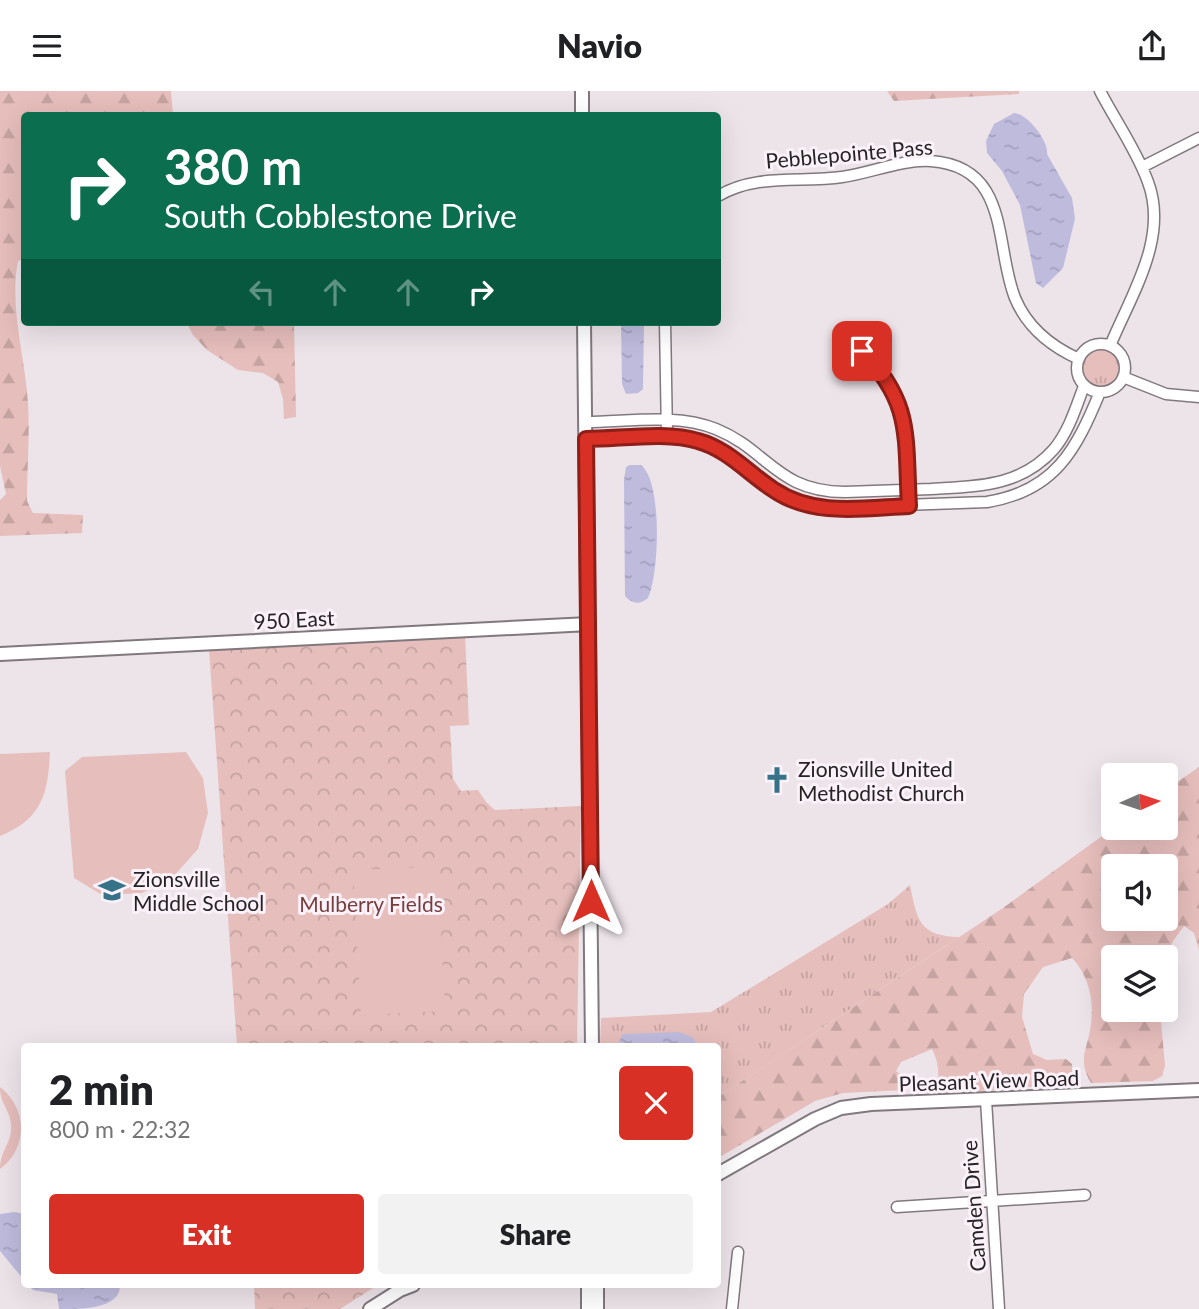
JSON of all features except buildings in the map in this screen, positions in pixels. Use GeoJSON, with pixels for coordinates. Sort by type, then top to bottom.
{"type":"FeatureCollection","features":[{"type":"Feature","properties":{"kind":"street"},"geometry":{"type":"LineString","coordinates":[[582,91],[582,112]]}},
{"type":"Feature","properties":{"kind":"street"},"geometry":{"type":"LineString","coordinates":[[1100,91],[1142,167],[1154,202],[1153,235],[1147,260],[1110,346]]}},
{"type":"Feature","properties":{"kind":"street"},"geometry":{"type":"LineString","coordinates":[[1142,167],[1199,138]]}},
{"type":"Feature","properties":{"kind":"street","name":"Pebblepointe Pass"},"geometry":{"type":"LineString","coordinates":[[721,194],[740,185],[757,181],[836,178],[920,161],[935,161],[955,166],[977,181],[993,203],[1010,285],[1022,311],[1045,340],[1079,359]]}},
{"type":"Feature","properties":{"kind":"street"},"geometry":{"type":"LineString","coordinates":[[584,326],[592,1043]]}},
{"type":"Feature","properties":{"kind":"street"},"geometry":{"type":"LineString","coordinates":[[665,326],[667,437]]}},
{"type":"Feature","properties":{"kind":"street"},"geometry":{"type":"LineString","coordinates":[[848,337],[882,372],[897,397],[905,427],[909,506]]}},
{"type":"Feature","properties":{"kind":"street"},"geometry":{"type":"LineString","coordinates":[[1091,346],[1110,346],[1122,357],[1125,366],[1123,377],[1113,389],[1100,392],[1084,386],[1077,372],[1079,359],[1091,346]]}},
{"type":"Feature","properties":{"kind":"street"},"geometry":{"type":"LineString","coordinates":[[1123,377],[1166,394],[1199,397]]}},
{"type":"Feature","properties":{"kind":"street"},"geometry":{"type":"LineString","coordinates":[[586,422],[666,421],[694,423],[717,429],[785,477],[815,490],[908,490],[995,484],[1029,470],[1045,458],[1060,441],[1084,386]]}},
{"type":"Feature","properties":{"kind":"street"},"geometry":{"type":"LineString","coordinates":[[586,439],[691,439],[716,448],[774,491],[807,506],[839,509],[988,502],[1007,498],[1037,485],[1057,470],[1082,434],[1100,392]]}},
{"type":"Feature","properties":{"kind":"street","name":"950 East"},"geometry":{"type":"LineString","coordinates":[[0,654],[589,624]]}},
{"type":"Feature","properties":{"kind":"street","name":"Pleasant View Road"},"geometry":{"type":"LineString","coordinates":[[721,1172],[815,1119],[841,1108],[872,1104],[1199,1090]]}},
{"type":"Feature","properties":{"kind":"street","name":"Camden Drive"},"geometry":{"type":"LineString","coordinates":[[986,1100],[999,1309]]}},
{"type":"Feature","properties":{"kind":"street","name":"Pleasant View Road"},"geometry":{"type":"LineString","coordinates":[[721,1181],[778,1145],[788,1135]]}},
{"type":"Feature","properties":{"kind":"street"},"geometry":{"type":"LineString","coordinates":[[897,1207],[1085,1195]]}},
{"type":"Feature","properties":{"kind":"street"},"geometry":{"type":"LineString","coordinates":[[732,1309],[738,1252]]}},
{"type":"Feature","properties":{"kind":"street"},"geometry":{"type":"LineString","coordinates":[[370,1309],[401,1288]]}},
{"type":"Feature","properties":{"kind":"street"},"geometry":{"type":"LineString","coordinates":[[587,1288],[588,1309]]}},
{"type":"Feature","properties":{"kind":"street"},"geometry":{"type":"LineString","coordinates":[[597,1288],[597,1309]]}},
{"type":"Feature","properties":{"kind":"green space"},"geometry":{"type":"Polygon","coordinates":[[[0,91],[171,91],[173,112],[21,112],[21,260],[18,261],[15,296],[28,403],[27,501],[33,513],[83,515],[82,533],[0,536],[0,500],[6,494],[0,466],[0,91]]]}},
{"type":"Feature","properties":{"kind":"green space"},"geometry":{"type":"Polygon","coordinates":[[[887,91],[1019,91],[1019,94],[894,101],[887,91]]]}},
{"type":"Feature","properties":{"kind":"green space"},"geometry":{"type":"Polygon","coordinates":[[[188,326],[294,326],[296,417],[284,419],[283,399],[278,382],[263,373],[238,370],[207,350],[188,326]]]}},
{"type":"Feature","properties":{"kind":"green space"},"geometry":{"type":"Polygon","coordinates":[[[1101,348],[1115,354],[1121,368],[1115,382],[1101,388],[1087,382],[1081,368],[1087,354],[1101,348]]]}},
{"type":"Feature","properties":{"kind":"green space","name":"Mulberry Fields"},"geometry":{"type":"Polygon","coordinates":[[[465,634],[469,725],[450,726],[453,779],[461,791],[478,790],[495,810],[581,806],[577,1043],[237,1043],[209,649],[465,634]]]}},
{"type":"Feature","properties":{"kind":"green space"},"geometry":{"type":"Polygon","coordinates":[[[50,752],[47,780],[40,803],[25,822],[0,836],[0,754],[50,752]]]}},
{"type":"Feature","properties":{"kind":"green space"},"geometry":{"type":"Polygon","coordinates":[[[186,752],[203,778],[208,813],[198,849],[173,877],[142,893],[102,895],[74,878],[65,771],[82,757],[186,752]]]}},
{"type":"Feature","properties":{"kind":"green space"},"geometry":{"type":"Polygon","coordinates":[[[1199,767],[1199,950],[1194,933],[1184,926],[1172,945],[1101,945],[1101,1022],[1161,1022],[1165,1066],[1162,1076],[1153,1081],[1091,1083],[1084,1062],[1091,1020],[1090,991],[1072,958],[1043,967],[1024,994],[1022,1017],[1033,1054],[1047,1060],[1066,1059],[1072,1064],[1072,1076],[1067,1084],[941,1094],[936,1090],[938,1069],[932,1049],[901,1062],[896,1071],[910,1081],[906,1090],[843,1093],[815,1101],[721,1156],[721,1095],[1003,908],[1101,837],[1101,840],[1178,840],[1178,782],[1199,767]]]}},
{"type":"Feature","properties":{"kind":"green space"},"geometry":{"type":"Polygon","coordinates":[[[438,867],[445,1011],[361,1015],[353,870],[438,867]]]}},
{"type":"Feature","properties":{"kind":"green space"},"geometry":{"type":"Polygon","coordinates":[[[910,885],[922,924],[935,933],[959,937],[721,1095],[721,1043],[600,1043],[601,1018],[711,1012],[888,904],[910,885]]]}},
{"type":"Feature","properties":{"kind":"green space"},"geometry":{"type":"Polygon","coordinates":[[[0,1087],[16,1106],[21,1128],[16,1150],[0,1169],[11,1125],[0,1087]]]}},
{"type":"Feature","properties":{"kind":"green space"},"geometry":{"type":"Polygon","coordinates":[[[254,1288],[373,1288],[340,1309],[255,1309],[254,1288]]]}},
{"type":"Feature","properties":{"kind":"water"},"geometry":{"type":"Polygon","coordinates":[[[1014,113],[1025,118],[1041,135],[1047,154],[1072,198],[1075,219],[1063,268],[1043,288],[1036,283],[1020,205],[1002,171],[987,153],[986,141],[994,124],[1014,113]]]}},
{"type":"Feature","properties":{"kind":"water"},"geometry":{"type":"Polygon","coordinates":[[[621,326],[644,326],[643,389],[638,393],[626,394],[622,384],[621,326]]]}},
{"type":"Feature","properties":{"kind":"water"},"geometry":{"type":"Polygon","coordinates":[[[641,465],[648,475],[656,508],[655,570],[648,598],[639,603],[630,601],[625,596],[624,480],[626,467],[641,465]]]}},
{"type":"Feature","properties":{"kind":"water"},"geometry":{"type":"Polygon","coordinates":[[[679,1032],[692,1037],[696,1043],[619,1043],[622,1034],[679,1032]]]}},
{"type":"Feature","properties":{"kind":"water"},"geometry":{"type":"Polygon","coordinates":[[[21,1213],[21,1276],[0,1251],[0,1214],[21,1213]]]}},
{"type":"Feature","properties":{"kind":"water"},"geometry":{"type":"Polygon","coordinates":[[[31,1288],[120,1288],[114,1299],[107,1303],[88,1308],[59,1309],[57,1294],[31,1288]]]}},
{"type":"Feature","properties":{"kind":"place","name":"Zionsville United Methodist Church"},"geometry":{"type":"Point","coordinates":[777,780]}},
{"type":"Feature","properties":{"kind":"place","name":"Zionsville Middle School"},"geometry":{"type":"Point","coordinates":[112,890]}},
{"type":"Feature","properties":{"kind":"route"},"geometry":{"type":"LineString","coordinates":[[591,901],[586,439],[667,437],[701,441],[716,448],[774,491],[807,506],[839,509],[909,506],[903,415],[887,379],[862,351]]}}]}
